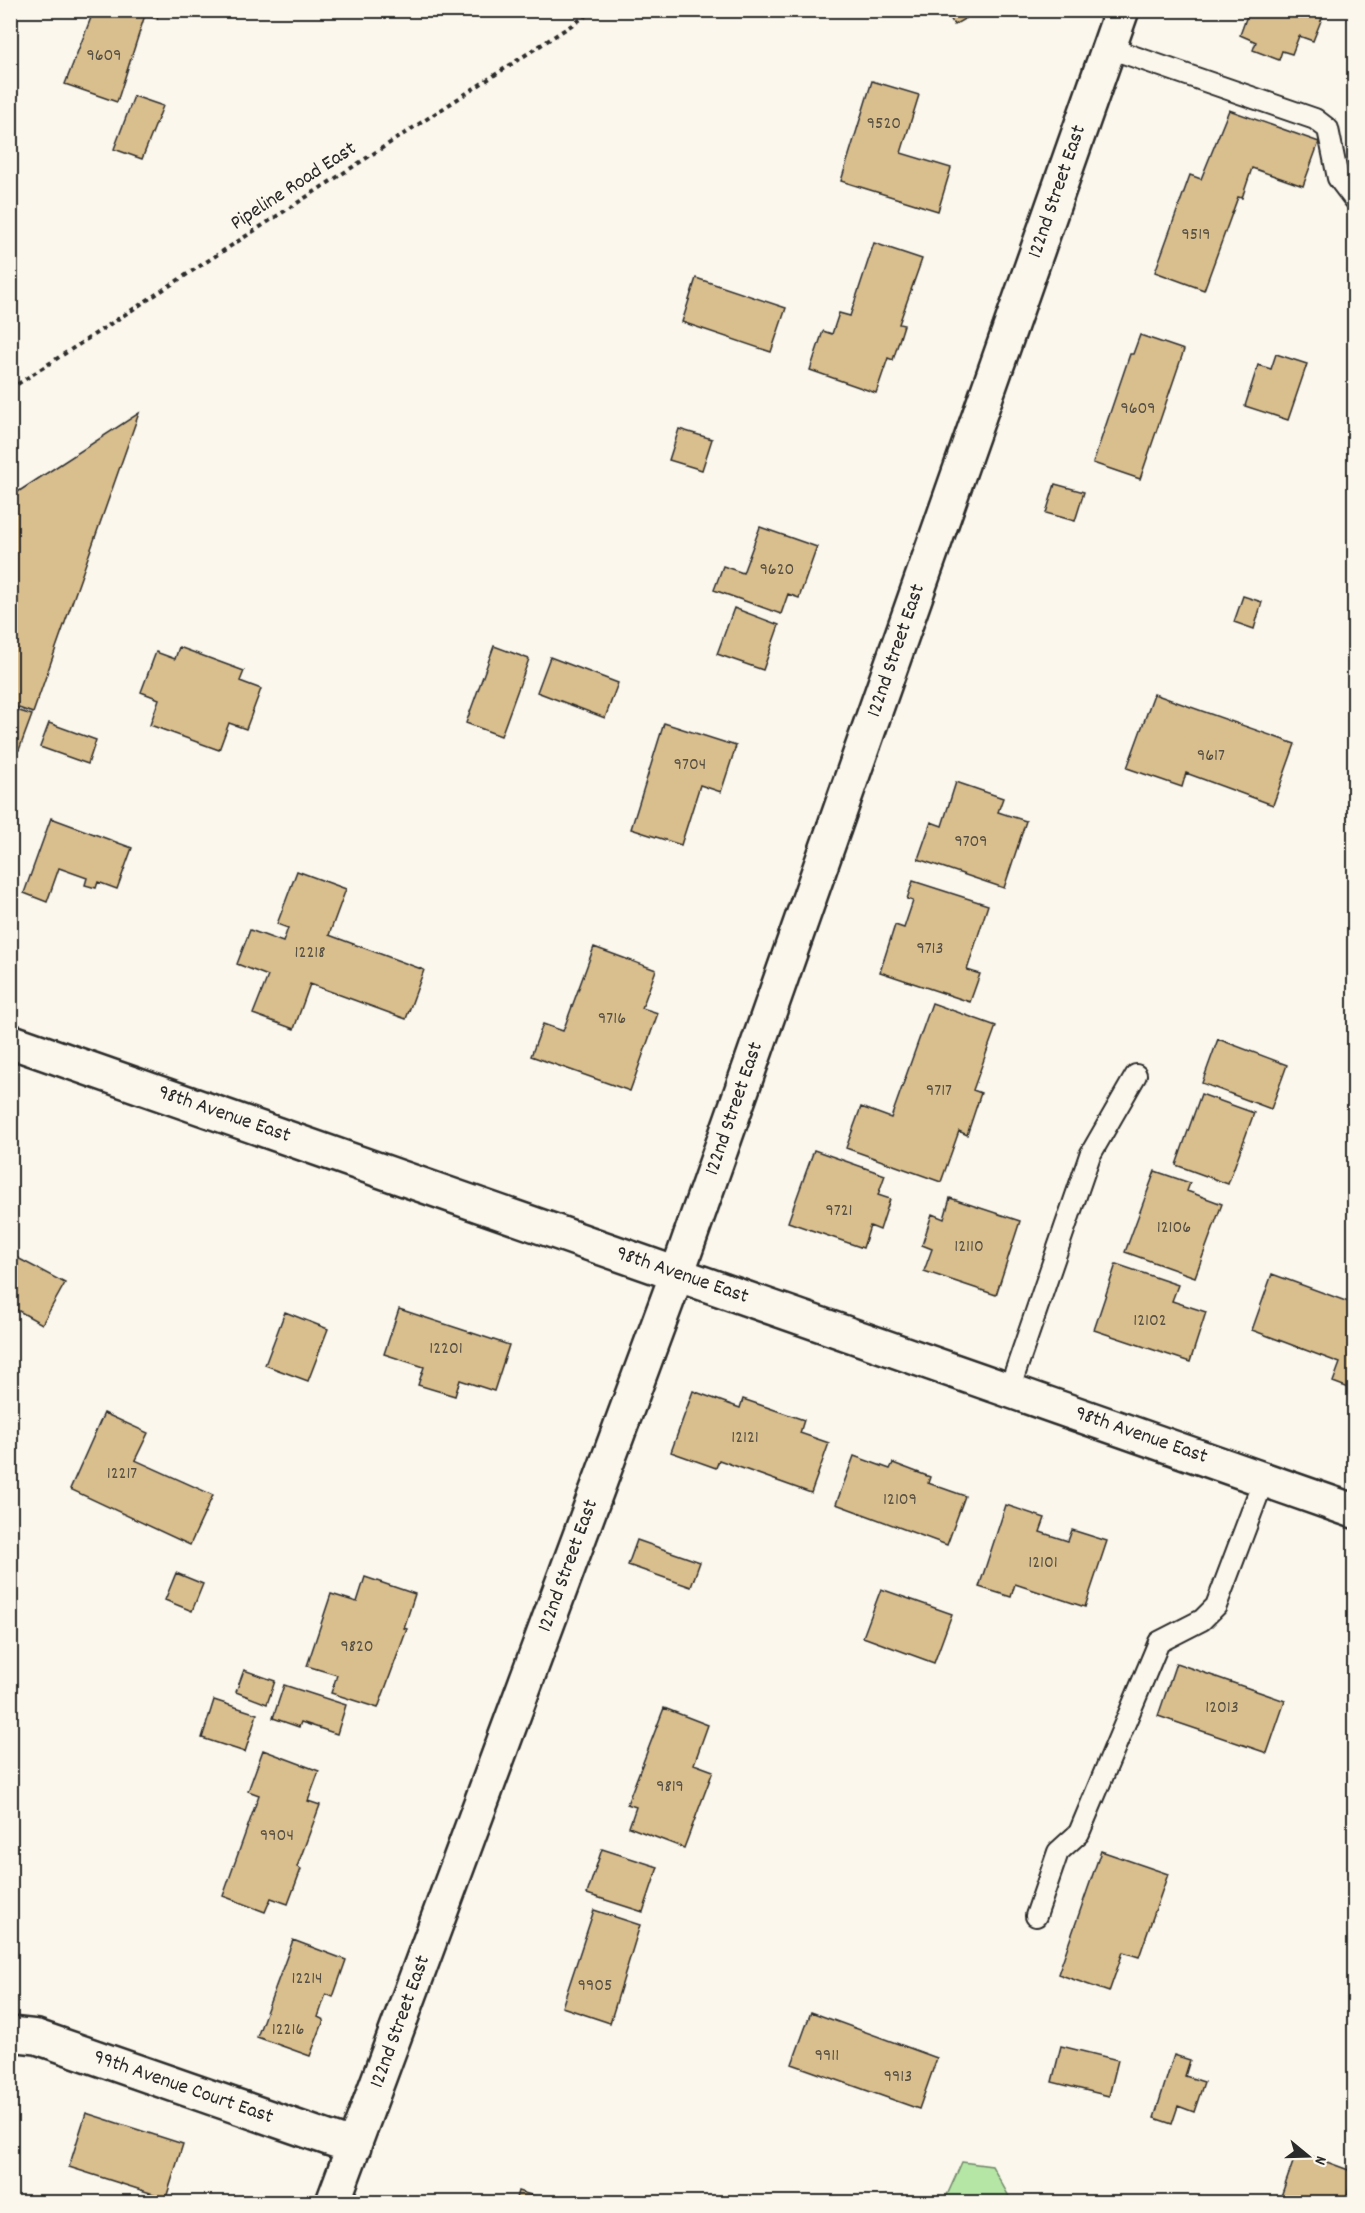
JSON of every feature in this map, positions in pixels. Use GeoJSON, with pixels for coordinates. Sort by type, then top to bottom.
{"type":"FeatureCollection","features":[{"type":"Feature","properties":{"kind":"street","name":"122nd Street East"},"geometry":{"type":"LineString","coordinates":[[333,2202],[677,1274],[1122,10]]}},
{"type":"Feature","properties":{"kind":"street","name":"98th Avenue East"},"geometry":{"type":"LineString","coordinates":[[10,1041],[1354,1511]]}},
{"type":"Feature","properties":{"kind":"street","name":"99th Avenue Court East"},"geometry":{"type":"LineString","coordinates":[[10,2034],[37,2037],[354,2147]]}},
{"type":"Feature","properties":{"kind":"lane"},"geometry":{"type":"LineString","coordinates":[[1109,48],[1315,119],[1328,129],[1338,178],[1354,199]]}},
{"type":"Feature","properties":{"kind":"lane"},"geometry":{"type":"LineString","coordinates":[[1009,1390],[1090,1155],[1136,1075]]}},
{"type":"Feature","properties":{"kind":"lane"},"geometry":{"type":"LineString","coordinates":[[1036,1916],[1058,1852],[1079,1833],[1159,1642],[1202,1620],[1216,1606],[1264,1479]]}},
{"type":"Feature","properties":{"kind":"path","name":"Pipeline Road East"},"geometry":{"type":"LineString","coordinates":[[10,389],[595,10]]}},
{"type":"Feature","properties":{"kind":"green space"},"geometry":{"type":"Polygon","coordinates":[[[962,2162],[992,2166],[1012,2202],[944,2202],[962,2162]]]}},
{"type":"Feature","properties":{"kind":"building"},"geometry":{"type":"Polygon","coordinates":[[[94,10],[160,10],[157,19],[145,15],[117,102],[65,84],[94,10]]]}},
{"type":"Feature","properties":{"kind":"building"},"geometry":{"type":"Polygon","coordinates":[[[946,10],[980,10],[954,25],[946,10]]]}},
{"type":"Feature","properties":{"kind":"building"},"geometry":{"type":"Polygon","coordinates":[[[1249,10],[1309,10],[1308,14],[1322,18],[1313,41],[1299,36],[1292,54],[1282,51],[1279,60],[1253,50],[1256,42],[1240,35],[1249,10]]]}},
{"type":"Feature","properties":{"kind":"building"},"geometry":{"type":"Polygon","coordinates":[[[872,81],[919,95],[901,153],[951,168],[938,211],[841,181],[872,81]]]}},
{"type":"Feature","properties":{"kind":"building"},"geometry":{"type":"Polygon","coordinates":[[[134,96],[163,106],[142,159],[114,149],[134,96]]]}},
{"type":"Feature","properties":{"kind":"building"},"geometry":{"type":"Polygon","coordinates":[[[1229,110],[1319,142],[1303,186],[1252,168],[1242,198],[1238,197],[1204,290],[1155,272],[1190,175],[1201,179],[1229,110]]]}},
{"type":"Feature","properties":{"kind":"building"},"geometry":{"type":"Polygon","coordinates":[[[874,243],[922,259],[899,324],[904,325],[893,360],[888,358],[876,393],[810,370],[823,331],[832,334],[839,313],[850,316],[874,243]]]}},
{"type":"Feature","properties":{"kind":"building"},"geometry":{"type":"Polygon","coordinates":[[[696,278],[786,308],[771,352],[682,322],[696,278]]]}},
{"type":"Feature","properties":{"kind":"building"},"geometry":{"type":"Polygon","coordinates":[[[1140,335],[1184,350],[1140,479],[1093,463],[1130,354],[1133,354],[1140,335]]]}},
{"type":"Feature","properties":{"kind":"building"},"geometry":{"type":"Polygon","coordinates":[[[1276,354],[1307,364],[1288,420],[1245,406],[1258,365],[1271,369],[1276,354]]]}},
{"type":"Feature","properties":{"kind":"building"},"geometry":{"type":"Polygon","coordinates":[[[139,413],[33,713],[10,705],[10,497],[139,413]]]}},
{"type":"Feature","properties":{"kind":"building"},"geometry":{"type":"Polygon","coordinates":[[[679,429],[712,439],[702,470],[669,460],[679,429]]]}},
{"type":"Feature","properties":{"kind":"building"},"geometry":{"type":"Polygon","coordinates":[[[1055,484],[1084,492],[1075,521],[1046,513],[1055,484]]]}},
{"type":"Feature","properties":{"kind":"building"},"geometry":{"type":"Polygon","coordinates":[[[760,527],[817,547],[799,598],[788,594],[781,614],[714,590],[723,566],[743,573],[760,527]]]}},
{"type":"Feature","properties":{"kind":"building"},"geometry":{"type":"Polygon","coordinates":[[[1243,596],[1262,602],[1254,629],[1234,622],[1243,596]]]}},
{"type":"Feature","properties":{"kind":"building"},"geometry":{"type":"Polygon","coordinates":[[[734,608],[779,625],[763,670],[717,654],[734,608]]]}},
{"type":"Feature","properties":{"kind":"building"},"geometry":{"type":"Polygon","coordinates":[[[1354,617],[1354,636],[1349,634],[1354,617]]]}},
{"type":"Feature","properties":{"kind":"building"},"geometry":{"type":"Polygon","coordinates":[[[494,646],[529,659],[501,736],[466,723],[494,646]]]}},
{"type":"Feature","properties":{"kind":"building"},"geometry":{"type":"Polygon","coordinates":[[[179,647],[244,671],[240,681],[261,689],[246,729],[229,723],[219,750],[150,725],[159,699],[141,692],[156,652],[175,659],[179,647]]]}},
{"type":"Feature","properties":{"kind":"building"},"geometry":{"type":"Polygon","coordinates":[[[550,657],[618,683],[605,718],[537,692],[550,657]]]}},
{"type":"Feature","properties":{"kind":"building"},"geometry":{"type":"Polygon","coordinates":[[[1154,694],[1295,744],[1273,805],[1186,773],[1182,787],[1127,768],[1154,694]]]}},
{"type":"Feature","properties":{"kind":"building"},"geometry":{"type":"Polygon","coordinates":[[[10,708],[32,715],[19,750],[10,747],[10,708]]]}},
{"type":"Feature","properties":{"kind":"building"},"geometry":{"type":"Polygon","coordinates":[[[49,723],[96,740],[88,764],[40,747],[49,723]]]}},
{"type":"Feature","properties":{"kind":"building"},"geometry":{"type":"Polygon","coordinates":[[[664,723],[736,746],[721,792],[700,785],[681,845],[631,829],[664,723]]]}},
{"type":"Feature","properties":{"kind":"building"},"geometry":{"type":"Polygon","coordinates":[[[956,782],[1003,798],[998,812],[1026,821],[1004,888],[918,859],[931,822],[942,826],[956,782]]]}},
{"type":"Feature","properties":{"kind":"building"},"geometry":{"type":"Polygon","coordinates":[[[51,818],[132,848],[117,889],[98,882],[96,888],[85,885],[87,878],[59,868],[47,902],[24,893],[51,818]]]}},
{"type":"Feature","properties":{"kind":"building"},"geometry":{"type":"Polygon","coordinates":[[[297,871],[346,889],[329,935],[424,970],[406,1019],[310,984],[294,1029],[253,1014],[268,976],[237,964],[250,930],[283,942],[288,928],[277,924],[297,871]]]}},
{"type":"Feature","properties":{"kind":"building"},"geometry":{"type":"Polygon","coordinates":[[[913,881],[988,905],[967,970],[980,974],[970,1002],[880,972],[895,925],[904,928],[913,901],[907,899],[913,881]]]}},
{"type":"Feature","properties":{"kind":"building"},"geometry":{"type":"Polygon","coordinates":[[[594,947],[656,970],[642,1008],[658,1013],[630,1091],[531,1056],[543,1024],[563,1031],[594,947]]]}},
{"type":"Feature","properties":{"kind":"building"},"geometry":{"type":"Polygon","coordinates":[[[932,1003],[996,1026],[973,1090],[981,1093],[967,1135],[959,1131],[941,1182],[846,1148],[861,1107],[891,1118],[932,1003]]]}},
{"type":"Feature","properties":{"kind":"building"},"geometry":{"type":"Polygon","coordinates":[[[1218,1039],[1287,1065],[1271,1109],[1202,1083],[1218,1039]]]}},
{"type":"Feature","properties":{"kind":"building"},"geometry":{"type":"Polygon","coordinates":[[[1201,1094],[1254,1113],[1228,1184],[1176,1165],[1201,1094]]]}},
{"type":"Feature","properties":{"kind":"building"},"geometry":{"type":"Polygon","coordinates":[[[814,1150],[885,1175],[878,1195],[890,1199],[880,1230],[870,1226],[863,1248],[788,1222],[814,1150]]]}},
{"type":"Feature","properties":{"kind":"building"},"geometry":{"type":"Polygon","coordinates":[[[1155,1171],[1190,1183],[1187,1191],[1222,1204],[1195,1277],[1125,1252],[1155,1171]]]}},
{"type":"Feature","properties":{"kind":"building"},"geometry":{"type":"Polygon","coordinates":[[[950,1198],[1020,1221],[996,1295],[924,1271],[932,1249],[922,1245],[932,1214],[944,1219],[950,1198]]]}},
{"type":"Feature","properties":{"kind":"building"},"geometry":{"type":"Polygon","coordinates":[[[10,1254],[65,1283],[42,1324],[10,1306],[10,1254]]]}},
{"type":"Feature","properties":{"kind":"building"},"geometry":{"type":"Polygon","coordinates":[[[1116,1264],[1178,1285],[1172,1301],[1206,1312],[1190,1362],[1094,1330],[1116,1264]]]}},
{"type":"Feature","properties":{"kind":"building"},"geometry":{"type":"Polygon","coordinates":[[[1272,1274],[1354,1304],[1354,1390],[1333,1382],[1340,1363],[1252,1330],[1272,1274]]]}},
{"type":"Feature","properties":{"kind":"building"},"geometry":{"type":"Polygon","coordinates":[[[399,1309],[509,1345],[494,1391],[460,1380],[455,1396],[418,1385],[424,1367],[384,1354],[399,1309]]]}},
{"type":"Feature","properties":{"kind":"building"},"geometry":{"type":"Polygon","coordinates":[[[285,1312],[328,1329],[308,1381],[265,1365],[285,1312]]]}},
{"type":"Feature","properties":{"kind":"building"},"geometry":{"type":"Polygon","coordinates":[[[693,1391],[740,1408],[743,1399],[804,1420],[800,1433],[829,1443],[811,1493],[719,1460],[716,1468],[671,1452],[693,1391]]]}},
{"type":"Feature","properties":{"kind":"building"},"geometry":{"type":"Polygon","coordinates":[[[104,1413],[148,1433],[135,1460],[213,1495],[190,1545],[70,1489],[104,1413]]]}},
{"type":"Feature","properties":{"kind":"building"},"geometry":{"type":"Polygon","coordinates":[[[854,1456],[890,1469],[893,1463],[930,1477],[928,1483],[965,1496],[947,1545],[836,1504],[854,1456]]]}},
{"type":"Feature","properties":{"kind":"building"},"geometry":{"type":"Polygon","coordinates":[[[1006,1505],[1045,1518],[1040,1532],[1068,1541],[1072,1530],[1107,1541],[1085,1607],[1015,1584],[1011,1597],[979,1587],[1006,1505]]]}},
{"type":"Feature","properties":{"kind":"building"},"geometry":{"type":"Polygon","coordinates":[[[637,1540],[700,1562],[691,1587],[628,1565],[637,1540]]]}},
{"type":"Feature","properties":{"kind":"building"},"geometry":{"type":"Polygon","coordinates":[[[176,1573],[203,1584],[192,1611],[165,1600],[176,1573]]]}},
{"type":"Feature","properties":{"kind":"building"},"geometry":{"type":"Polygon","coordinates":[[[365,1577],[415,1594],[404,1628],[407,1629],[378,1708],[331,1693],[337,1675],[307,1666],[331,1594],[357,1602],[365,1577]]]}},
{"type":"Feature","properties":{"kind":"building"},"geometry":{"type":"Polygon","coordinates":[[[881,1589],[952,1614],[934,1663],[863,1637],[881,1589]]]}},
{"type":"Feature","properties":{"kind":"building"},"geometry":{"type":"Polygon","coordinates":[[[1176,1663],[1285,1701],[1267,1753],[1158,1716],[1176,1663]]]}},
{"type":"Feature","properties":{"kind":"building"},"geometry":{"type":"Polygon","coordinates":[[[244,1670],[275,1681],[267,1704],[236,1692],[244,1670]]]}},
{"type":"Feature","properties":{"kind":"building"},"geometry":{"type":"Polygon","coordinates":[[[284,1685],[346,1705],[337,1734],[301,1722],[299,1727],[273,1718],[284,1685]]]}},
{"type":"Feature","properties":{"kind":"building"},"geometry":{"type":"Polygon","coordinates":[[[214,1700],[257,1714],[245,1752],[202,1738],[214,1700]]]}},
{"type":"Feature","properties":{"kind":"building"},"geometry":{"type":"Polygon","coordinates":[[[664,1708],[708,1725],[694,1764],[713,1771],[684,1848],[629,1827],[636,1807],[627,1804],[664,1708]]]}},
{"type":"Feature","properties":{"kind":"building"},"geometry":{"type":"Polygon","coordinates":[[[263,1750],[319,1771],[308,1801],[320,1805],[297,1867],[301,1869],[288,1904],[271,1898],[265,1912],[223,1896],[259,1795],[248,1791],[263,1750]]]}},
{"type":"Feature","properties":{"kind":"building"},"geometry":{"type":"Polygon","coordinates":[[[602,1849],[658,1867],[643,1912],[587,1894],[602,1849]]]}},
{"type":"Feature","properties":{"kind":"building"},"geometry":{"type":"Polygon","coordinates":[[[1101,1851],[1168,1874],[1139,1957],[1123,1952],[1109,1992],[1058,1974],[1101,1851]]]}},
{"type":"Feature","properties":{"kind":"building"},"geometry":{"type":"Polygon","coordinates":[[[594,1910],[640,1925],[610,2023],[562,2007],[594,1910]]]}},
{"type":"Feature","properties":{"kind":"building"},"geometry":{"type":"Polygon","coordinates":[[[293,1940],[346,1960],[333,1997],[326,1994],[318,2017],[324,2020],[310,2056],[257,2037],[293,1940]]]}},
{"type":"Feature","properties":{"kind":"building"},"geometry":{"type":"Polygon","coordinates":[[[811,2012],[937,2058],[919,2109],[792,2064],[811,2012]]]}},
{"type":"Feature","properties":{"kind":"building"},"geometry":{"type":"Polygon","coordinates":[[[1061,2046],[1118,2060],[1109,2096],[1052,2082],[1061,2046]]]}},
{"type":"Feature","properties":{"kind":"building"},"geometry":{"type":"Polygon","coordinates":[[[1174,2055],[1190,2060],[1185,2076],[1204,2082],[1194,2112],[1178,2106],[1172,2124],[1154,2118],[1174,2055]]]}},
{"type":"Feature","properties":{"kind":"building"},"geometry":{"type":"Polygon","coordinates":[[[86,2113],[183,2144],[166,2198],[69,2167],[86,2113]]]}},
{"type":"Feature","properties":{"kind":"building"},"geometry":{"type":"Polygon","coordinates":[[[1297,2151],[1354,2172],[1345,2202],[1279,2202],[1297,2151]]]}},
{"type":"Feature","properties":{"kind":"building"},"geometry":{"type":"Polygon","coordinates":[[[518,2191],[553,2202],[515,2202],[518,2191]]]}}]}
